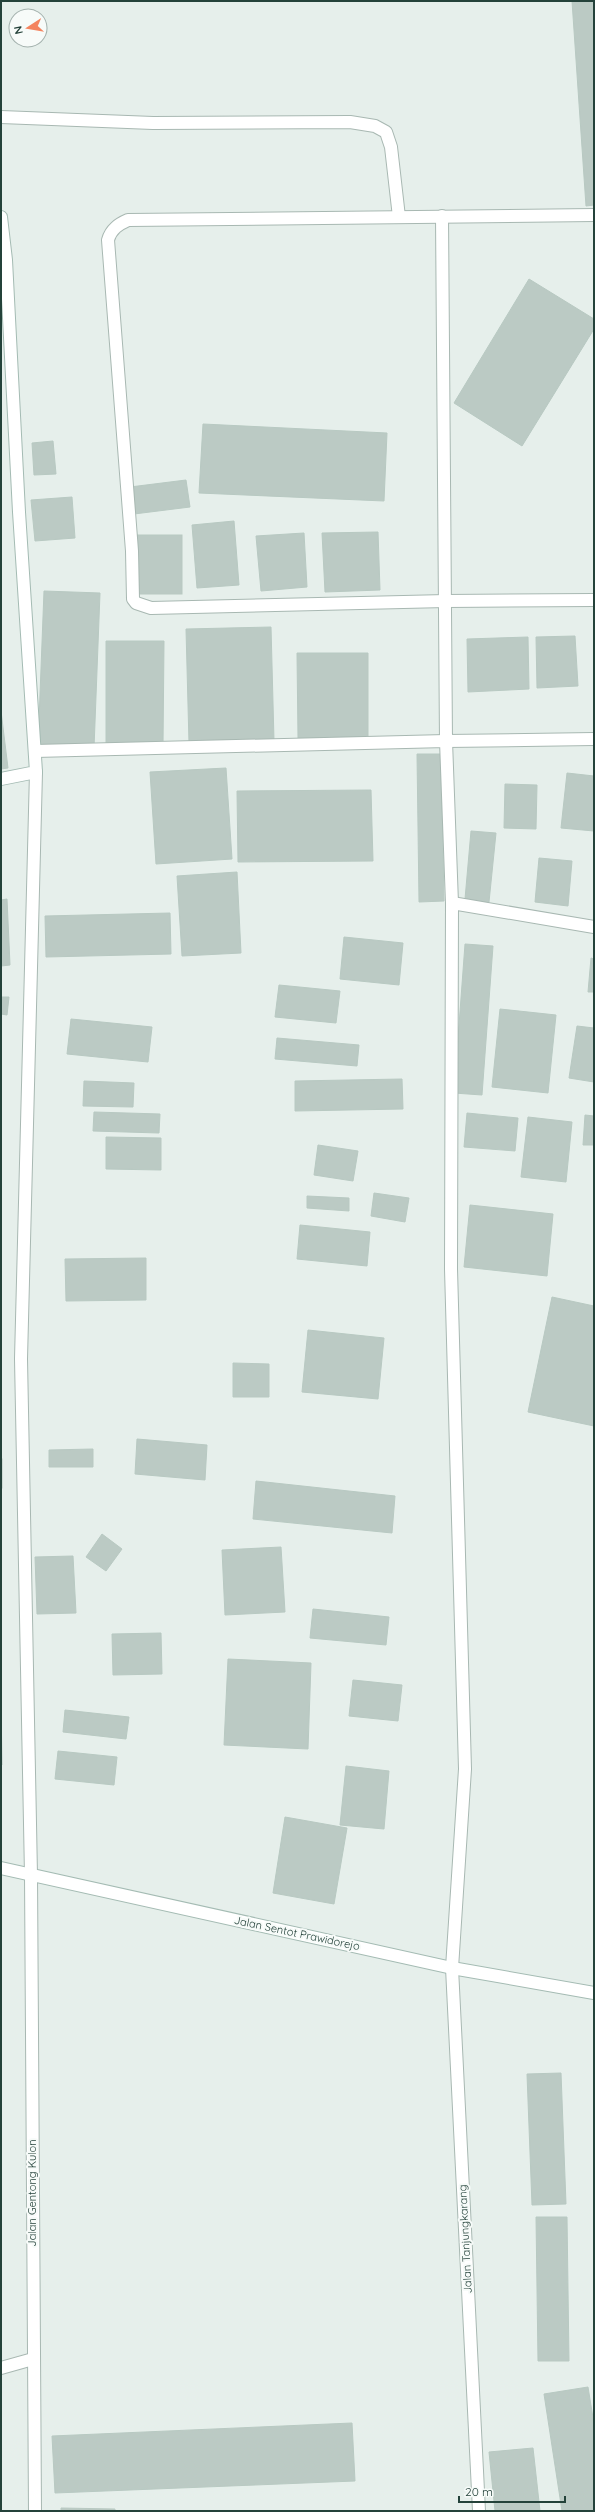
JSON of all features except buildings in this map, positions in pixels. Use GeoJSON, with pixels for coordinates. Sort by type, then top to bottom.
{"type":"FeatureCollection","features":[{"type":"Feature","properties":{"kind":"street"},"geometry":{"type":"LineString","coordinates":[[1,117],[153,123],[350,122],[375,126],[386,132],[390,146],[399,217]]}},
{"type":"Feature","properties":{"kind":"street"},"geometry":{"type":"LineString","coordinates":[[594,215],[128,220],[119,224],[110,233],[108,240],[132,551],[134,599],[136,604],[151,608],[446,601],[594,600]]}},
{"type":"Feature","properties":{"kind":"street","name":"Jalan Tanjungkarang"},"geometry":{"type":"LineString","coordinates":[[442,216],[446,741],[452,903],[451,1269],[465,1769],[452,1968],[479,2511]]}},
{"type":"Feature","properties":{"kind":"street","name":"Jalan Gentong Kulon"},"geometry":{"type":"LineString","coordinates":[[1,217],[6,260],[19,512],[36,772],[21,1359],[31,1875],[34,2511]]}},
{"type":"Feature","properties":{"kind":"street"},"geometry":{"type":"LineString","coordinates":[[35,751],[594,739]]}},
{"type":"Feature","properties":{"kind":"street"},"geometry":{"type":"LineString","coordinates":[[1,779],[36,772]]}},
{"type":"Feature","properties":{"kind":"street"},"geometry":{"type":"LineString","coordinates":[[452,903],[594,927]]}},
{"type":"Feature","properties":{"kind":"street","name":"Jalan Sentot Prawidorejo"},"geometry":{"type":"LineString","coordinates":[[1,1868],[452,1968],[594,1993]]}},
{"type":"Feature","properties":{"kind":"street"},"geometry":{"type":"LineString","coordinates":[[1,2368],[33,2359]]}}]}
